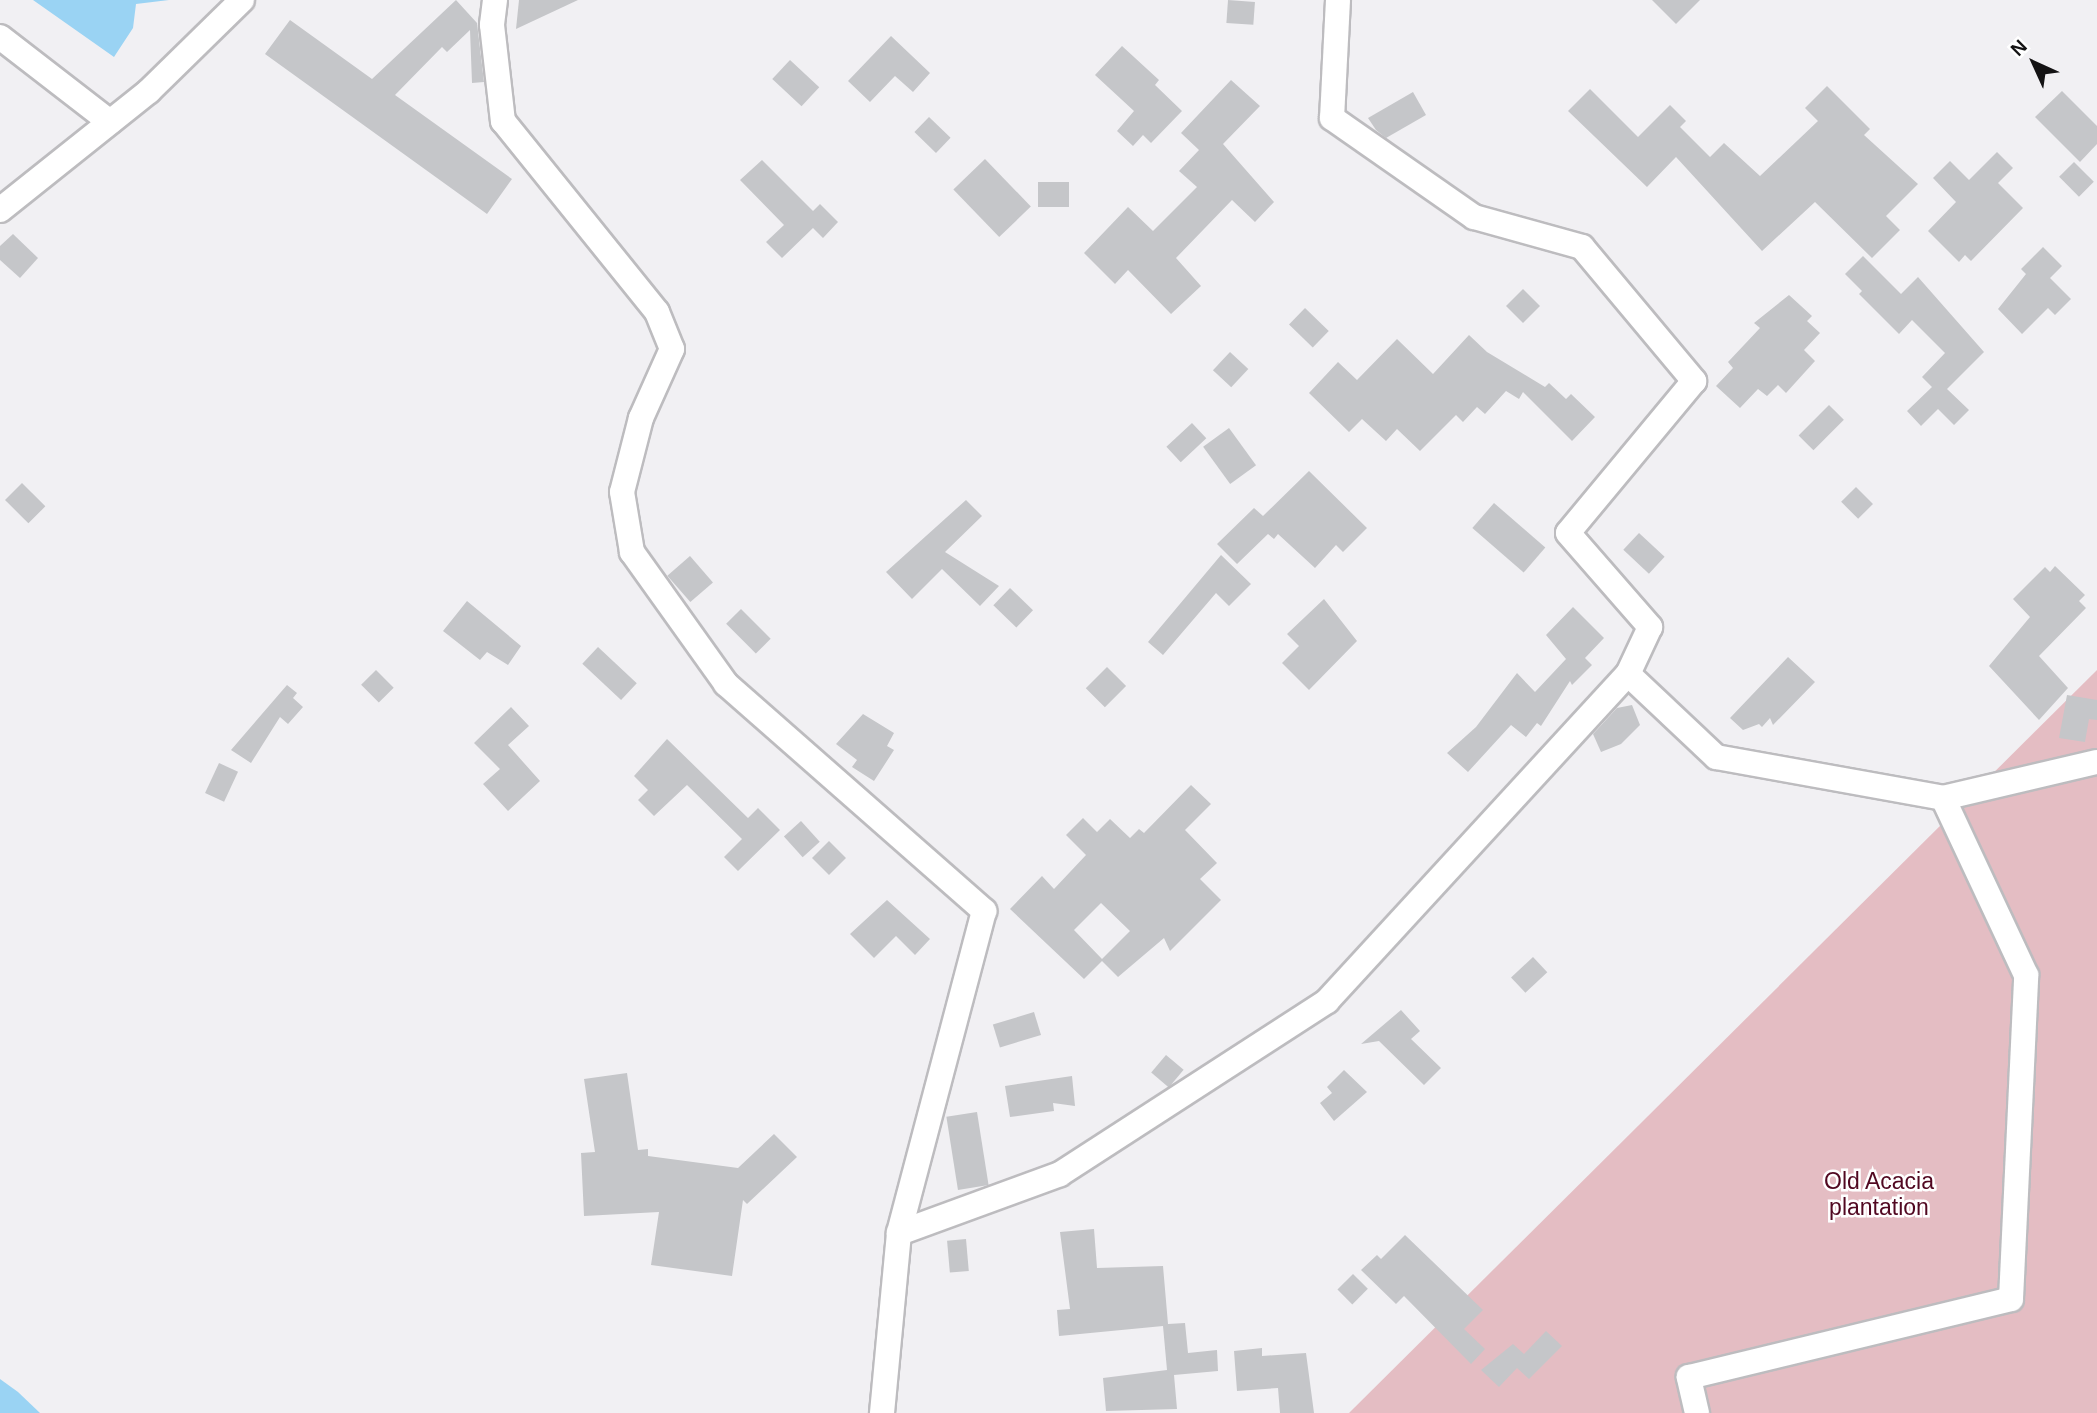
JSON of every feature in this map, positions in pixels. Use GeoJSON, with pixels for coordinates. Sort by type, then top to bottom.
{"type":"FeatureCollection","features":[{"type":"Feature","properties":{"kind":"street"},"geometry":{"type":"LineString","coordinates":[[0,210],[149,92],[242,0]]}},
{"type":"Feature","properties":{"kind":"street"},"geometry":{"type":"LineString","coordinates":[[495,0],[492,25],[503,121],[657,312],[672,349],[641,418],[622,492],[632,552],[726,684],[984,911],[899,1233],[882,1413]]}},
{"type":"Feature","properties":{"kind":"street"},"geometry":{"type":"LineString","coordinates":[[899,1233],[1060,1174],[1327,1001],[1628,674],[1650,627],[1568,533],[1693,381],[1582,247],[1474,218],[1332,118],[1338,0]]}},
{"type":"Feature","properties":{"kind":"street"},"geometry":{"type":"LineString","coordinates":[[0,37],[110,122]]}},
{"type":"Feature","properties":{"kind":"street"},"geometry":{"type":"LineString","coordinates":[[1628,674],[1716,757],[1943,798],[2097,762]]}},
{"type":"Feature","properties":{"kind":"street"},"geometry":{"type":"LineString","coordinates":[[1697,1413],[1689,1377],[2011,1299],[2026,975],[1943,798]]}},
{"type":"Feature","properties":{"kind":"green space","name":"Old Acacia plantation"},"geometry":{"type":"Polygon","coordinates":[[[2097,670],[2097,1413],[1349,1413],[2097,670]]]}},
{"type":"Feature","properties":{"kind":"water"},"geometry":{"type":"Polygon","coordinates":[[[33,0],[169,0],[136,4],[133,28],[114,57],[33,0]]]}},
{"type":"Feature","properties":{"kind":"water"},"geometry":{"type":"Polygon","coordinates":[[[0,1379],[18,1392],[40,1413],[0,1413],[0,1379]]]}},
{"type":"Feature","properties":{"kind":"building"},"geometry":{"type":"Polygon","coordinates":[[[456,0],[477,23],[484,82],[472,83],[470,30],[447,52],[442,47],[395,95],[512,179],[487,214],[265,54],[290,20],[372,79],[456,0]]]}},
{"type":"Feature","properties":{"kind":"building"},"geometry":{"type":"Polygon","coordinates":[[[519,0],[578,0],[516,29],[519,0]]]}},
{"type":"Feature","properties":{"kind":"building"},"geometry":{"type":"Polygon","coordinates":[[[1228,0],[1255,2],[1253,25],[1226,23],[1228,0]]]}},
{"type":"Feature","properties":{"kind":"building"},"geometry":{"type":"Polygon","coordinates":[[[1652,0],[1700,0],[1676,24],[1652,0]]]}},
{"type":"Feature","properties":{"kind":"building"},"geometry":{"type":"Polygon","coordinates":[[[891,36],[930,73],[913,92],[895,76],[870,102],[848,81],[891,36]]]}},
{"type":"Feature","properties":{"kind":"building"},"geometry":{"type":"Polygon","coordinates":[[[1122,46],[1159,80],[1155,85],[1182,111],[1151,143],[1143,135],[1133,146],[1117,131],[1134,111],[1095,75],[1122,46]]]}},
{"type":"Feature","properties":{"kind":"building"},"geometry":{"type":"Polygon","coordinates":[[[790,60],[819,87],[802,106],[772,79],[790,60]]]}},
{"type":"Feature","properties":{"kind":"building"},"geometry":{"type":"Polygon","coordinates":[[[1231,80],[1260,106],[1223,144],[1274,202],[1255,222],[1232,200],[1176,258],[1201,286],[1171,314],[1128,270],[1115,284],[1084,253],[1128,207],[1153,231],[1197,187],[1179,171],[1199,150],[1181,133],[1231,80]]]}},
{"type":"Feature","properties":{"kind":"building"},"geometry":{"type":"Polygon","coordinates":[[[1827,86],[1870,129],[1864,135],[1918,184],[1886,216],[1900,230],[1872,258],[1815,202],[1762,251],[1676,157],[1647,187],[1568,111],[1590,89],[1638,137],[1670,105],[1686,121],[1680,127],[1710,157],[1724,143],[1760,176],[1818,121],[1805,108],[1827,86]]]}},
{"type":"Feature","properties":{"kind":"building"},"geometry":{"type":"Polygon","coordinates":[[[2062,91],[2097,126],[2097,144],[2080,162],[2035,117],[2062,91]]]}},
{"type":"Feature","properties":{"kind":"building"},"geometry":{"type":"Polygon","coordinates":[[[1413,92],[1426,115],[1386,138],[1368,118],[1413,92]]]}},
{"type":"Feature","properties":{"kind":"building"},"geometry":{"type":"Polygon","coordinates":[[[929,117],[951,138],[936,153],[914,132],[929,117]]]}},
{"type":"Feature","properties":{"kind":"building"},"geometry":{"type":"Polygon","coordinates":[[[1997,152],[2013,168],[1998,183],[2023,208],[1971,261],[1965,255],[1959,262],[1928,231],[1956,202],[1933,178],[1950,161],[1969,180],[1997,152]]]}},
{"type":"Feature","properties":{"kind":"building"},"geometry":{"type":"Polygon","coordinates":[[[985,159],[1031,206],[999,237],[953,190],[985,159]]]}},
{"type":"Feature","properties":{"kind":"building"},"geometry":{"type":"Polygon","coordinates":[[[762,160],[813,211],[820,204],[838,222],[823,238],[813,228],[782,258],[766,242],[784,225],[740,180],[762,160]]]}},
{"type":"Feature","properties":{"kind":"building"},"geometry":{"type":"Polygon","coordinates":[[[2074,162],[2094,182],[2079,197],[2059,177],[2074,162]]]}},
{"type":"Feature","properties":{"kind":"building"},"geometry":{"type":"Polygon","coordinates":[[[1038,182],[1069,182],[1069,207],[1038,207],[1038,182]]]}},
{"type":"Feature","properties":{"kind":"building"},"geometry":{"type":"Polygon","coordinates":[[[13,234],[38,258],[20,278],[0,260],[0,246],[13,234]]]}},
{"type":"Feature","properties":{"kind":"building"},"geometry":{"type":"Polygon","coordinates":[[[2043,247],[2062,266],[2050,278],[2071,299],[2055,315],[2048,308],[2022,334],[1998,309],[2026,274],[2021,269],[2043,247]]]}},
{"type":"Feature","properties":{"kind":"building"},"geometry":{"type":"Polygon","coordinates":[[[1863,256],[1901,294],[1918,277],[1984,352],[1947,389],[1969,410],[1954,425],[1938,409],[1921,426],[1907,411],[1932,387],[1922,377],[1945,353],[1912,320],[1899,334],[1859,294],[1862,291],[1845,274],[1863,256]]]}},
{"type":"Feature","properties":{"kind":"building"},"geometry":{"type":"Polygon","coordinates":[[[1523,289],[1540,306],[1523,323],[1506,306],[1523,289]]]}},
{"type":"Feature","properties":{"kind":"building"},"geometry":{"type":"Polygon","coordinates":[[[1789,295],[1812,316],[1807,321],[1820,333],[1804,350],[1815,361],[1786,393],[1778,385],[1767,396],[1758,389],[1740,408],[1716,386],[1733,368],[1728,362],[1760,328],[1754,323],[1789,295]]]}},
{"type":"Feature","properties":{"kind":"building"},"geometry":{"type":"Polygon","coordinates":[[[1305,308],[1329,331],[1313,347],[1289,325],[1305,308]]]}},
{"type":"Feature","properties":{"kind":"building"},"geometry":{"type":"Polygon","coordinates":[[[1469,335],[1487,352],[1545,387],[1549,383],[1566,399],[1571,394],[1595,417],[1572,441],[1523,392],[1519,399],[1506,391],[1485,414],[1477,407],[1463,422],[1456,415],[1420,451],[1397,429],[1386,441],[1362,419],[1349,432],[1309,393],[1338,362],[1357,380],[1397,339],[1433,374],[1469,335]]]}},
{"type":"Feature","properties":{"kind":"building"},"geometry":{"type":"Polygon","coordinates":[[[1230,352],[1248,369],[1231,387],[1213,370],[1230,352]]]}},
{"type":"Feature","properties":{"kind":"building"},"geometry":{"type":"Polygon","coordinates":[[[1829,405],[1844,420],[1813,450],[1799,435],[1829,405]]]}},
{"type":"Feature","properties":{"kind":"building"},"geometry":{"type":"Polygon","coordinates":[[[1192,423],[1206,438],[1181,462],[1166,447],[1192,423]]]}},
{"type":"Feature","properties":{"kind":"building"},"geometry":{"type":"Polygon","coordinates":[[[1229,428],[1256,465],[1230,484],[1203,447],[1229,428]]]}},
{"type":"Feature","properties":{"kind":"building"},"geometry":{"type":"Polygon","coordinates":[[[1309,471],[1367,528],[1343,552],[1336,545],[1315,568],[1278,534],[1274,539],[1268,534],[1237,564],[1217,544],[1254,508],[1263,516],[1309,471]]]}},
{"type":"Feature","properties":{"kind":"building"},"geometry":{"type":"Polygon","coordinates":[[[22,483],[45,506],[28,523],[5,500],[22,483]]]}},
{"type":"Feature","properties":{"kind":"building"},"geometry":{"type":"Polygon","coordinates":[[[1856,487],[1873,504],[1858,519],[1841,502],[1856,487]]]}},
{"type":"Feature","properties":{"kind":"building"},"geometry":{"type":"Polygon","coordinates":[[[966,500],[982,516],[945,552],[999,586],[980,606],[942,569],[912,599],[886,572],[966,500]]]}},
{"type":"Feature","properties":{"kind":"building"},"geometry":{"type":"Polygon","coordinates":[[[1494,503],[1545,548],[1524,573],[1472,528],[1494,503]]]}},
{"type":"Feature","properties":{"kind":"building"},"geometry":{"type":"Polygon","coordinates":[[[1639,533],[1665,557],[1649,574],[1623,550],[1639,533]]]}},
{"type":"Feature","properties":{"kind":"building"},"geometry":{"type":"Polygon","coordinates":[[[1221,555],[1251,584],[1229,606],[1216,593],[1163,655],[1148,642],[1221,555]]]}},
{"type":"Feature","properties":{"kind":"building"},"geometry":{"type":"Polygon","coordinates":[[[690,556],[713,582],[690,602],[667,576],[690,556]]]}},
{"type":"Feature","properties":{"kind":"building"},"geometry":{"type":"Polygon","coordinates":[[[2055,566],[2085,595],[2079,601],[2086,608],[2039,656],[2068,688],[2039,720],[1989,666],[2030,617],[2013,599],[2045,567],[2050,572],[2055,566]]]}},
{"type":"Feature","properties":{"kind":"building"},"geometry":{"type":"Polygon","coordinates":[[[1010,588],[1033,610],[1016,627],[993,605],[1010,588]]]}},
{"type":"Feature","properties":{"kind":"building"},"geometry":{"type":"Polygon","coordinates":[[[1324,599],[1357,641],[1309,690],[1282,663],[1299,646],[1287,634],[1324,599]]]}},
{"type":"Feature","properties":{"kind":"building"},"geometry":{"type":"Polygon","coordinates":[[[467,601],[521,646],[508,665],[487,652],[480,660],[443,631],[467,601]]]}},
{"type":"Feature","properties":{"kind":"building"},"geometry":{"type":"Polygon","coordinates":[[[1573,607],[1604,638],[1585,658],[1592,665],[1572,685],[1570,681],[1541,726],[1537,723],[1526,737],[1511,725],[1468,772],[1447,753],[1476,727],[1517,673],[1535,692],[1566,659],[1546,635],[1573,607]]]}},
{"type":"Feature","properties":{"kind":"building"},"geometry":{"type":"Polygon","coordinates":[[[741,609],[771,639],[756,654],[726,624],[741,609]]]}},
{"type":"Feature","properties":{"kind":"building"},"geometry":{"type":"Polygon","coordinates":[[[598,647],[637,683],[621,700],[582,664],[598,647]]]}},
{"type":"Feature","properties":{"kind":"building"},"geometry":{"type":"Polygon","coordinates":[[[1788,657],[1815,682],[1773,725],[1770,718],[1762,727],[1759,724],[1743,730],[1730,718],[1788,657]]]}},
{"type":"Feature","properties":{"kind":"building"},"geometry":{"type":"Polygon","coordinates":[[[1107,667],[1126,686],[1105,707],[1086,688],[1107,667]]]}},
{"type":"Feature","properties":{"kind":"building"},"geometry":{"type":"Polygon","coordinates":[[[376,670],[394,688],[379,703],[361,685],[376,670]]]}},
{"type":"Feature","properties":{"kind":"building"},"geometry":{"type":"Polygon","coordinates":[[[287,685],[297,693],[293,698],[303,707],[288,724],[280,717],[251,763],[231,750],[287,685]]]}},
{"type":"Feature","properties":{"kind":"building"},"geometry":{"type":"Polygon","coordinates":[[[2067,695],[2097,700],[2097,720],[2089,719],[2085,742],[2059,738],[2067,695]]]}},
{"type":"Feature","properties":{"kind":"building"},"geometry":{"type":"Polygon","coordinates":[[[1632,705],[1640,725],[1621,744],[1601,752],[1593,734],[1617,708],[1632,705]]]}},
{"type":"Feature","properties":{"kind":"building"},"geometry":{"type":"Polygon","coordinates":[[[511,707],[529,726],[508,745],[540,781],[508,811],[483,784],[500,769],[474,743],[511,707]]]}},
{"type":"Feature","properties":{"kind":"building"},"geometry":{"type":"Polygon","coordinates":[[[863,714],[894,733],[887,746],[894,750],[874,781],[852,767],[857,760],[836,744],[863,714]]]}},
{"type":"Feature","properties":{"kind":"building"},"geometry":{"type":"Polygon","coordinates":[[[667,739],[748,818],[758,808],[780,830],[738,871],[724,857],[742,839],[687,785],[654,816],[638,800],[648,790],[634,776],[667,739]]]}},
{"type":"Feature","properties":{"kind":"building"},"geometry":{"type":"Polygon","coordinates":[[[219,763],[238,772],[224,802],[205,793],[219,763]]]}},
{"type":"Feature","properties":{"kind":"building"},"geometry":{"type":"Polygon","coordinates":[[[1191,785],[1211,804],[1185,830],[1217,863],[1200,879],[1221,900],[1170,951],[1164,938],[1118,977],[1102,961],[1084,979],[1010,909],[1042,876],[1054,889],[1086,855],[1066,835],[1083,818],[1097,832],[1110,819],[1130,838],[1139,829],[1144,833],[1191,785]],[[1101,903],[1074,930],[1102,959],[1130,931],[1101,903]]]}},
{"type":"Feature","properties":{"kind":"building"},"geometry":{"type":"Polygon","coordinates":[[[801,821],[820,842],[803,857],[784,836],[801,821]]]}},
{"type":"Feature","properties":{"kind":"building"},"geometry":{"type":"Polygon","coordinates":[[[829,841],[846,858],[829,875],[812,858],[829,841]]]}},
{"type":"Feature","properties":{"kind":"building"},"geometry":{"type":"Polygon","coordinates":[[[887,900],[930,939],[915,955],[896,936],[874,958],[850,934],[887,900]]]}},
{"type":"Feature","properties":{"kind":"building"},"geometry":{"type":"Polygon","coordinates":[[[1533,957],[1547,972],[1525,993],[1511,977],[1533,957]]]}},
{"type":"Feature","properties":{"kind":"building"},"geometry":{"type":"Polygon","coordinates":[[[1401,1010],[1420,1031],[1411,1039],[1441,1068],[1424,1085],[1379,1041],[1361,1044],[1401,1010]]]}},
{"type":"Feature","properties":{"kind":"building"},"geometry":{"type":"Polygon","coordinates":[[[1034,1012],[1041,1035],[1000,1048],[993,1025],[1034,1012]]]}},
{"type":"Feature","properties":{"kind":"building"},"geometry":{"type":"Polygon","coordinates":[[[1166,1055],[1184,1070],[1169,1087],[1151,1073],[1166,1055]]]}},
{"type":"Feature","properties":{"kind":"building"},"geometry":{"type":"Polygon","coordinates":[[[1344,1070],[1367,1092],[1334,1121],[1320,1103],[1332,1093],[1327,1087],[1344,1070]]]}},
{"type":"Feature","properties":{"kind":"building"},"geometry":{"type":"Polygon","coordinates":[[[627,1073],[638,1150],[648,1149],[648,1156],[738,1168],[774,1134],[797,1157],[747,1204],[743,1200],[732,1276],[651,1265],[659,1212],[584,1216],[581,1153],[595,1152],[584,1079],[627,1073]]]}},
{"type":"Feature","properties":{"kind":"building"},"geometry":{"type":"Polygon","coordinates":[[[1072,1076],[1075,1106],[1053,1103],[1054,1111],[1010,1117],[1005,1086],[1072,1076]]]}},
{"type":"Feature","properties":{"kind":"building"},"geometry":{"type":"Polygon","coordinates":[[[977,1112],[989,1185],[958,1190],[946,1117],[977,1112]]]}},
{"type":"Feature","properties":{"kind":"building"},"geometry":{"type":"Polygon","coordinates":[[[1094,1229],[1097,1268],[1163,1266],[1168,1324],[1185,1323],[1188,1353],[1217,1350],[1218,1371],[1174,1375],[1177,1409],[1106,1411],[1103,1378],[1167,1370],[1163,1326],[1059,1336],[1057,1310],[1070,1309],[1060,1232],[1094,1229]]]}},
{"type":"Feature","properties":{"kind":"building"},"geometry":{"type":"Polygon","coordinates":[[[1405,1235],[1483,1310],[1464,1329],[1485,1349],[1471,1364],[1404,1296],[1396,1304],[1361,1270],[1377,1255],[1381,1259],[1405,1235]]]}},
{"type":"Feature","properties":{"kind":"building"},"geometry":{"type":"Polygon","coordinates":[[[966,1239],[969,1271],[950,1273],[947,1241],[966,1239]]]}},
{"type":"Feature","properties":{"kind":"building"},"geometry":{"type":"Polygon","coordinates":[[[1353,1274],[1368,1289],[1352,1304],[1337,1290],[1353,1274]]]}},
{"type":"Feature","properties":{"kind":"building"},"geometry":{"type":"Polygon","coordinates":[[[1546,1331],[1562,1346],[1529,1379],[1517,1368],[1499,1387],[1481,1370],[1513,1344],[1524,1354],[1546,1331]]]}},
{"type":"Feature","properties":{"kind":"building"},"geometry":{"type":"Polygon","coordinates":[[[1262,1348],[1262,1356],[1306,1353],[1314,1413],[1280,1413],[1278,1388],[1237,1391],[1234,1351],[1262,1348]]]}}]}
